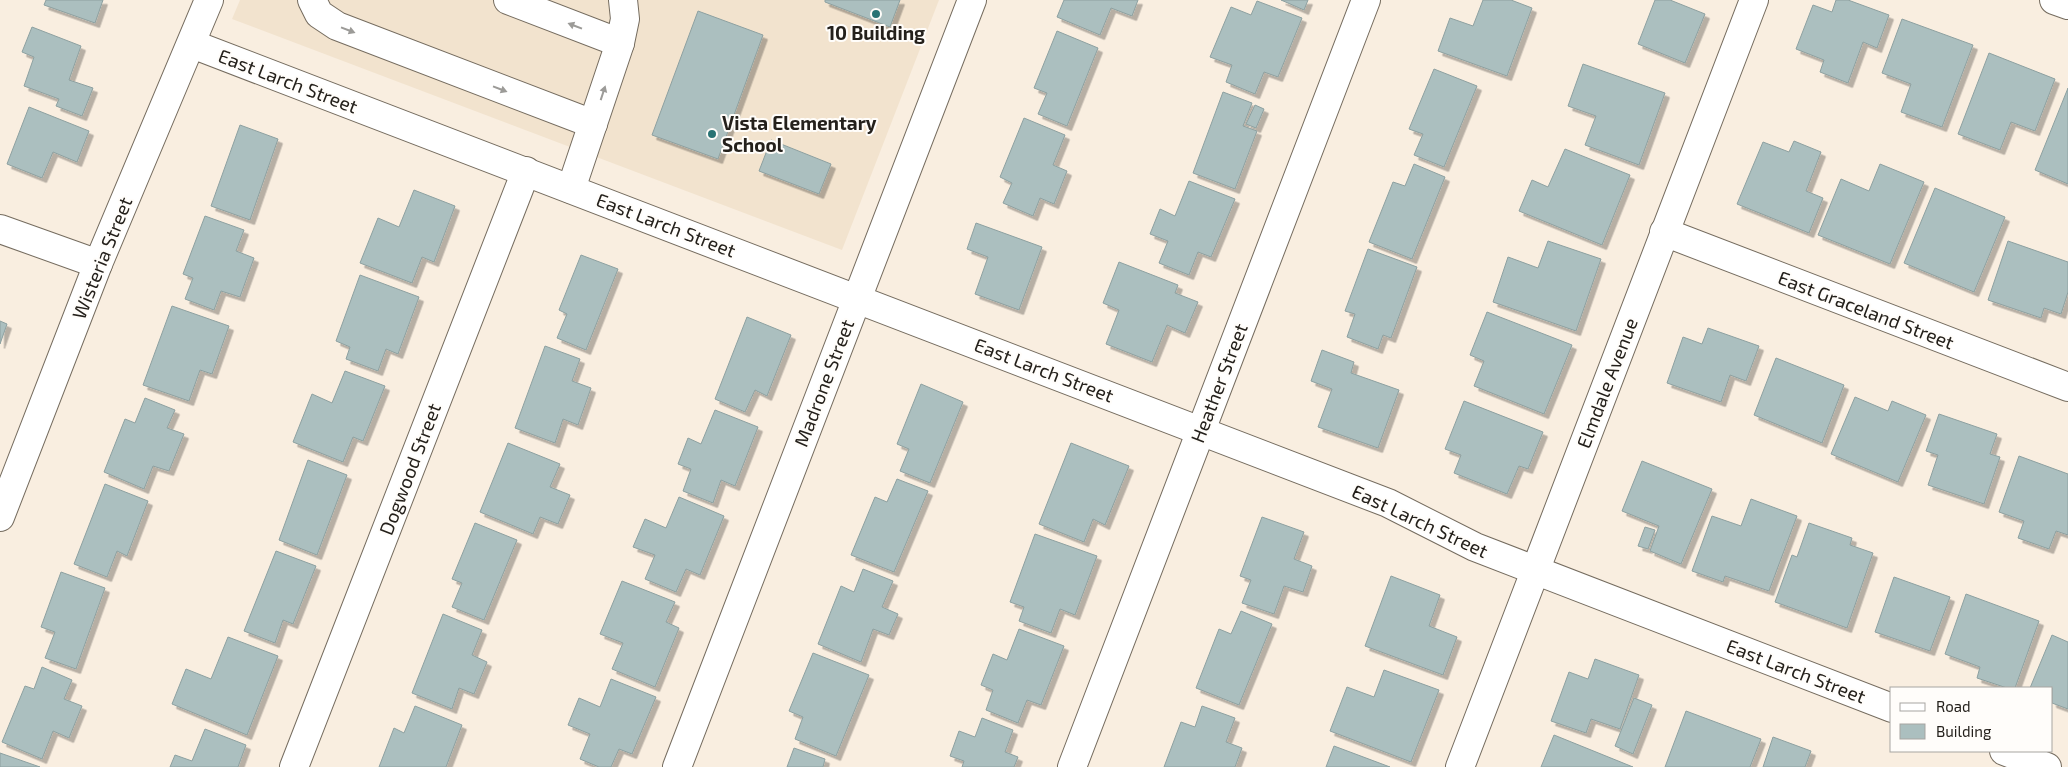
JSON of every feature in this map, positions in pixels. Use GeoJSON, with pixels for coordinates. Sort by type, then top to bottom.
{"type":"FeatureCollection","features":[{"type":"Feature","properties":{"kind":"street","name":"Wisteria Street"},"geometry":{"type":"LineString","coordinates":[[0,517],[98,264],[209,0]]}},
{"type":"Feature","properties":{"kind":"street"},"geometry":{"type":"LineString","coordinates":[[312,0],[320,14],[337,26],[593,124]]}},
{"type":"Feature","properties":{"kind":"street"},"geometry":{"type":"LineString","coordinates":[[508,0],[620,43]]}},
{"type":"Feature","properties":{"kind":"street"},"geometry":{"type":"LineString","coordinates":[[571,189],[620,43],[624,19],[623,0]]}},
{"type":"Feature","properties":{"kind":"street","name":"Madrone Street"},"geometry":{"type":"LineString","coordinates":[[677,767],[972,0]]}},
{"type":"Feature","properties":{"kind":"street","name":"Heather Street"},"geometry":{"type":"LineString","coordinates":[[1072,767],[1366,0]]}},
{"type":"Feature","properties":{"kind":"street","name":"Elmdale Avenue"},"geometry":{"type":"LineString","coordinates":[[1460,767],[1754,0]]}},
{"type":"Feature","properties":{"kind":"street"},"geometry":{"type":"LineString","coordinates":[[2054,0],[2068,5]]}},
{"type":"Feature","properties":{"kind":"street","name":"East Larch Street"},"geometry":{"type":"LineString","coordinates":[[192,44],[1388,503],[1475,548],[1890,707]]}},
{"type":"Feature","properties":{"kind":"street","name":"Dogwood Street"},"geometry":{"type":"LineString","coordinates":[[294,767],[526,171]]}},
{"type":"Feature","properties":{"kind":"street"},"geometry":{"type":"LineString","coordinates":[[0,229],[98,264]]}},
{"type":"Feature","properties":{"kind":"street","name":"East Graceland Street"},"geometry":{"type":"LineString","coordinates":[[1664,232],[2068,387]]}},
{"type":"Feature","properties":{"kind":"street"},"geometry":{"type":"LineString","coordinates":[[2007,752],[2046,767]]}},
{"type":"Feature","properties":{"kind":"shaded area","name":"Vista Elementary School"},"geometry":{"type":"Polygon","coordinates":[[[240,0],[939,0],[842,250],[232,19],[240,0]]]}},
{"type":"Feature","properties":{"kind":"building"},"geometry":{"type":"Polygon","coordinates":[[[46,0],[103,0],[95,23],[44,5],[46,0]]]}},
{"type":"Feature","properties":{"kind":"building","name":"10 Building"},"geometry":{"type":"Polygon","coordinates":[[[825,0],[900,0],[890,27],[825,2],[825,0]]]}},
{"type":"Feature","properties":{"kind":"building"},"geometry":{"type":"Polygon","coordinates":[[[1064,0],[1138,0],[1132,16],[1111,8],[1100,35],[1057,17],[1064,0]]]}},
{"type":"Feature","properties":{"kind":"building"},"geometry":{"type":"Polygon","coordinates":[[[1281,0],[1308,0],[1304,10],[1281,0]]]}},
{"type":"Feature","properties":{"kind":"building"},"geometry":{"type":"Polygon","coordinates":[[[1483,0],[1511,0],[1532,8],[1507,76],[1438,51],[1450,18],[1473,26],[1483,0]]]}},
{"type":"Feature","properties":{"kind":"building"},"geometry":{"type":"Polygon","coordinates":[[[1655,0],[1670,0],[1705,14],[1685,63],[1638,44],[1655,0]]]}},
{"type":"Feature","properties":{"kind":"building"},"geometry":{"type":"Polygon","coordinates":[[[1836,0],[1848,0],[1889,15],[1877,48],[1863,42],[1848,83],[1820,72],[1824,60],[1796,49],[1813,5],[1832,12],[1836,0]]]}},
{"type":"Feature","properties":{"kind":"building"},"geometry":{"type":"Polygon","coordinates":[[[1257,1],[1302,18],[1278,77],[1264,72],[1255,94],[1226,82],[1232,65],[1210,57],[1231,7],[1251,15],[1257,1]]]}},
{"type":"Feature","properties":{"kind":"building"},"geometry":{"type":"Polygon","coordinates":[[[698,11],[763,35],[718,159],[652,135],[698,11]]]}},
{"type":"Feature","properties":{"kind":"building"},"geometry":{"type":"Polygon","coordinates":[[[1902,19],[1973,45],[1942,127],[1901,112],[1911,84],[1882,73],[1902,19]]]}},
{"type":"Feature","properties":{"kind":"building"},"geometry":{"type":"Polygon","coordinates":[[[32,27],[81,46],[69,80],[93,88],[82,116],[56,106],[59,99],[24,86],[34,57],[22,52],[32,27]]]}},
{"type":"Feature","properties":{"kind":"building"},"geometry":{"type":"Polygon","coordinates":[[[1057,31],[1098,48],[1067,126],[1038,114],[1047,93],[1034,88],[1057,31]]]}},
{"type":"Feature","properties":{"kind":"building"},"geometry":{"type":"Polygon","coordinates":[[[1989,53],[2055,79],[2035,131],[2011,122],[2000,150],[1958,134],[1989,53]]]}},
{"type":"Feature","properties":{"kind":"building"},"geometry":{"type":"Polygon","coordinates":[[[1583,64],[1665,93],[1639,165],[1585,145],[1596,116],[1568,106],[1583,64]]]}},
{"type":"Feature","properties":{"kind":"building"},"geometry":{"type":"Polygon","coordinates":[[[1434,69],[1477,86],[1444,167],[1414,155],[1423,134],[1409,129],[1434,69]]]}},
{"type":"Feature","properties":{"kind":"building"},"geometry":{"type":"Polygon","coordinates":[[[2068,88],[2068,184],[2035,170],[2068,88]]]}},
{"type":"Feature","properties":{"kind":"building"},"geometry":{"type":"Polygon","coordinates":[[[1223,92],[1252,103],[1243,126],[1257,131],[1235,189],[1193,173],[1223,92]]]}},
{"type":"Feature","properties":{"kind":"building"},"geometry":{"type":"Polygon","coordinates":[[[1255,105],[1264,109],[1256,128],[1246,124],[1255,105]]]}},
{"type":"Feature","properties":{"kind":"building"},"geometry":{"type":"Polygon","coordinates":[[[29,107],[89,131],[77,162],[53,152],[42,178],[7,164],[29,107]]]}},
{"type":"Feature","properties":{"kind":"building"},"geometry":{"type":"Polygon","coordinates":[[[1024,118],[1065,135],[1053,165],[1067,171],[1054,204],[1040,198],[1033,216],[1003,203],[1012,183],[1000,177],[1024,118]]]}},
{"type":"Feature","properties":{"kind":"building"},"geometry":{"type":"Polygon","coordinates":[[[240,125],[278,139],[250,220],[211,206],[240,125]]]}},
{"type":"Feature","properties":{"kind":"building"},"geometry":{"type":"Polygon","coordinates":[[[771,140],[831,164],[819,194],[759,171],[771,140]]]}},
{"type":"Feature","properties":{"kind":"building"},"geometry":{"type":"Polygon","coordinates":[[[1794,141],[1821,152],[1806,191],[1823,198],[1809,233],[1737,204],[1763,142],[1789,152],[1794,141]]]}},
{"type":"Feature","properties":{"kind":"building"},"geometry":{"type":"Polygon","coordinates":[[[1565,149],[1630,175],[1602,245],[1519,211],[1532,180],[1548,187],[1565,149]]]}},
{"type":"Feature","properties":{"kind":"building"},"geometry":{"type":"Polygon","coordinates":[[[1414,164],[1445,177],[1412,259],[1369,242],[1393,182],[1405,186],[1414,164]]]}},
{"type":"Feature","properties":{"kind":"building"},"geometry":{"type":"Polygon","coordinates":[[[1880,164],[1924,182],[1890,264],[1818,235],[1841,179],[1869,191],[1880,164]]]}},
{"type":"Feature","properties":{"kind":"building"},"geometry":{"type":"Polygon","coordinates":[[[1189,181],[1235,199],[1211,257],[1198,252],[1189,275],[1159,263],[1168,241],[1150,234],[1160,209],[1175,216],[1189,181]]]}},
{"type":"Feature","properties":{"kind":"building"},"geometry":{"type":"Polygon","coordinates":[[[1935,188],[2005,217],[1974,292],[1904,263],[1935,188]]]}},
{"type":"Feature","properties":{"kind":"building"},"geometry":{"type":"Polygon","coordinates":[[[414,190],[455,206],[434,262],[422,257],[412,283],[360,263],[378,218],[399,227],[414,190]]]}},
{"type":"Feature","properties":{"kind":"building"},"geometry":{"type":"Polygon","coordinates":[[[205,216],[244,230],[236,251],[254,258],[240,297],[221,291],[214,310],[185,299],[193,278],[183,274],[205,216]]]}},
{"type":"Feature","properties":{"kind":"building"},"geometry":{"type":"Polygon","coordinates":[[[976,223],[1042,247],[1019,310],[975,294],[988,257],[967,249],[976,223]]]}},
{"type":"Feature","properties":{"kind":"building"},"geometry":{"type":"Polygon","coordinates":[[[1548,241],[1601,259],[1576,331],[1493,302],[1508,257],[1538,268],[1548,241]]]}},
{"type":"Feature","properties":{"kind":"building"},"geometry":{"type":"Polygon","coordinates":[[[2008,241],[2068,262],[2068,292],[2061,314],[2044,308],[2041,318],[1988,300],[2008,241]]]}},
{"type":"Feature","properties":{"kind":"building"},"geometry":{"type":"Polygon","coordinates":[[[1368,249],[1417,267],[1391,338],[1383,335],[1378,349],[1347,337],[1355,314],[1345,311],[1368,249]]]}},
{"type":"Feature","properties":{"kind":"building"},"geometry":{"type":"Polygon","coordinates":[[[581,255],[618,269],[586,350],[557,338],[567,314],[559,310],[581,255]]]}},
{"type":"Feature","properties":{"kind":"building"},"geometry":{"type":"Polygon","coordinates":[[[1119,262],[1178,285],[1175,293],[1198,302],[1185,333],[1167,325],[1152,362],[1106,344],[1119,310],[1103,303],[1119,262]]]}},
{"type":"Feature","properties":{"kind":"building"},"geometry":{"type":"Polygon","coordinates":[[[360,275],[419,297],[398,354],[386,349],[378,371],[346,359],[350,347],[336,341],[360,275]]]}},
{"type":"Feature","properties":{"kind":"building"},"geometry":{"type":"Polygon","coordinates":[[[172,306],[229,326],[212,374],[200,370],[189,401],[143,385],[172,306]]]}},
{"type":"Feature","properties":{"kind":"building"},"geometry":{"type":"Polygon","coordinates":[[[1487,312],[1572,345],[1544,414],[1474,386],[1484,361],[1470,355],[1487,312]]]}},
{"type":"Feature","properties":{"kind":"building"},"geometry":{"type":"Polygon","coordinates":[[[747,317],[791,335],[767,396],[755,390],[745,412],[715,399],[747,317]]]}},
{"type":"Feature","properties":{"kind":"building"},"geometry":{"type":"Polygon","coordinates":[[[0,321],[7,324],[0,344],[0,321]]]}},
{"type":"Feature","properties":{"kind":"building"},"geometry":{"type":"Polygon","coordinates":[[[1708,328],[1759,346],[1746,381],[1730,375],[1721,402],[1667,383],[1683,337],[1702,344],[1708,328]]]}},
{"type":"Feature","properties":{"kind":"building"},"geometry":{"type":"Polygon","coordinates":[[[545,346],[580,359],[572,381],[591,388],[578,425],[563,419],[555,443],[515,428],[545,346]]]}},
{"type":"Feature","properties":{"kind":"building"},"geometry":{"type":"Polygon","coordinates":[[[1322,350],[1354,362],[1351,373],[1399,390],[1378,448],[1318,427],[1332,389],[1311,381],[1322,350]]]}},
{"type":"Feature","properties":{"kind":"building"},"geometry":{"type":"Polygon","coordinates":[[[1776,358],[1844,385],[1822,443],[1754,415],[1776,358]]]}},
{"type":"Feature","properties":{"kind":"building"},"geometry":{"type":"Polygon","coordinates":[[[345,371],[385,386],[363,441],[353,437],[343,462],[293,442],[312,394],[332,403],[345,371]]]}},
{"type":"Feature","properties":{"kind":"building"},"geometry":{"type":"Polygon","coordinates":[[[921,384],[963,402],[930,483],[900,471],[909,449],[897,444],[921,384]]]}},
{"type":"Feature","properties":{"kind":"building"},"geometry":{"type":"Polygon","coordinates":[[[1855,397],[1888,411],[1892,401],[1926,415],[1898,482],[1831,454],[1855,397]]]}},
{"type":"Feature","properties":{"kind":"building"},"geometry":{"type":"Polygon","coordinates":[[[145,398],[175,410],[167,428],[184,434],[169,471],[153,466],[144,489],[104,472],[125,419],[135,423],[145,398]]]}},
{"type":"Feature","properties":{"kind":"building"},"geometry":{"type":"Polygon","coordinates":[[[1464,401],[1543,432],[1528,469],[1519,466],[1507,494],[1454,473],[1461,455],[1445,449],[1464,401]]]}},
{"type":"Feature","properties":{"kind":"building"},"geometry":{"type":"Polygon","coordinates":[[[715,410],[758,427],[735,486],[721,480],[713,503],[683,491],[691,469],[678,464],[688,438],[701,444],[715,410]]]}},
{"type":"Feature","properties":{"kind":"building"},"geometry":{"type":"Polygon","coordinates":[[[1939,414],[1997,434],[1990,454],[2000,457],[1984,504],[1928,485],[1938,455],[1926,451],[1939,414]]]}},
{"type":"Feature","properties":{"kind":"building"},"geometry":{"type":"Polygon","coordinates":[[[508,443],[560,464],[550,487],[570,495],[558,524],[540,517],[533,534],[480,512],[508,443]]]}},
{"type":"Feature","properties":{"kind":"building"},"geometry":{"type":"Polygon","coordinates":[[[1071,443],[1129,466],[1105,525],[1093,519],[1084,542],[1039,524],[1071,443]]]}},
{"type":"Feature","properties":{"kind":"building"},"geometry":{"type":"Polygon","coordinates":[[[2019,456],[2068,474],[2068,535],[2056,531],[2049,549],[2018,538],[2024,521],[1999,512],[2019,456]]]}},
{"type":"Feature","properties":{"kind":"building"},"geometry":{"type":"Polygon","coordinates":[[[308,460],[347,475],[317,555],[279,540],[308,460]]]}},
{"type":"Feature","properties":{"kind":"building"},"geometry":{"type":"Polygon","coordinates":[[[1642,461],[1712,489],[1681,564],[1650,551],[1659,526],[1622,511],[1642,461]]]}},
{"type":"Feature","properties":{"kind":"building"},"geometry":{"type":"Polygon","coordinates":[[[897,479],[928,491],[894,572],[851,555],[875,497],[887,502],[897,479]]]}},
{"type":"Feature","properties":{"kind":"building"},"geometry":{"type":"Polygon","coordinates":[[[105,484],[148,501],[127,556],[117,551],[107,577],[74,564],[105,484]]]}},
{"type":"Feature","properties":{"kind":"building"},"geometry":{"type":"Polygon","coordinates":[[[679,497],[724,516],[700,575],[686,569],[676,592],[645,579],[655,555],[633,547],[645,519],[666,528],[679,497]]]}},
{"type":"Feature","properties":{"kind":"building"},"geometry":{"type":"Polygon","coordinates":[[[1751,499],[1797,516],[1769,591],[1725,576],[1723,582],[1692,571],[1712,516],[1741,526],[1751,499]]]}},
{"type":"Feature","properties":{"kind":"building"},"geometry":{"type":"Polygon","coordinates":[[[1262,517],[1304,532],[1294,559],[1312,566],[1303,592],[1284,586],[1274,614],[1242,603],[1251,580],[1240,576],[1262,517]]]}},
{"type":"Feature","properties":{"kind":"building"},"geometry":{"type":"Polygon","coordinates":[[[475,523],[517,540],[484,620],[452,607],[462,583],[452,579],[475,523]]]}},
{"type":"Feature","properties":{"kind":"building"},"geometry":{"type":"Polygon","coordinates":[[[1809,523],[1852,538],[1850,545],[1873,553],[1847,628],[1775,602],[1792,555],[1797,557],[1809,523]]]}},
{"type":"Feature","properties":{"kind":"building"},"geometry":{"type":"Polygon","coordinates":[[[1645,527],[1655,530],[1648,549],[1638,546],[1645,527]]]}},
{"type":"Feature","properties":{"kind":"building"},"geometry":{"type":"Polygon","coordinates":[[[1035,534],[1097,556],[1075,615],[1060,609],[1051,633],[1019,621],[1024,607],[1010,602],[1035,534]]]}},
{"type":"Feature","properties":{"kind":"building"},"geometry":{"type":"Polygon","coordinates":[[[276,551],[316,566],[293,624],[283,620],[275,643],[244,631],[276,551]]]}},
{"type":"Feature","properties":{"kind":"building"},"geometry":{"type":"Polygon","coordinates":[[[863,569],[893,581],[882,607],[898,614],[889,635],[873,629],[861,662],[818,644],[841,586],[854,592],[863,569]]]}},
{"type":"Feature","properties":{"kind":"building"},"geometry":{"type":"Polygon","coordinates":[[[61,572],[105,588],[76,669],[45,658],[55,632],[41,627],[61,572]]]}},
{"type":"Feature","properties":{"kind":"building"},"geometry":{"type":"Polygon","coordinates":[[[1391,576],[1440,595],[1429,626],[1457,637],[1443,675],[1365,646],[1391,576]]]}},
{"type":"Feature","properties":{"kind":"building"},"geometry":{"type":"Polygon","coordinates":[[[1894,577],[1950,597],[1930,651],[1875,632],[1894,577]]]}},
{"type":"Feature","properties":{"kind":"building"},"geometry":{"type":"Polygon","coordinates":[[[622,581],[675,602],[666,622],[679,628],[655,687],[612,669],[623,643],[600,634],[622,581]]]}},
{"type":"Feature","properties":{"kind":"building"},"geometry":{"type":"Polygon","coordinates":[[[1966,594],[2039,621],[2015,687],[2004,687],[1977,678],[1980,667],[1945,654],[1966,594]]]}},
{"type":"Feature","properties":{"kind":"building"},"geometry":{"type":"Polygon","coordinates":[[[1241,611],[1272,624],[1239,705],[1196,688],[1219,629],[1231,634],[1241,611]]]}},
{"type":"Feature","properties":{"kind":"building"},"geometry":{"type":"Polygon","coordinates":[[[443,614],[482,630],[472,655],[487,662],[474,694],[459,688],[452,709],[412,693],[443,614]]]}},
{"type":"Feature","properties":{"kind":"building"},"geometry":{"type":"Polygon","coordinates":[[[1019,629],[1064,646],[1041,705],[1027,700],[1018,723],[986,710],[993,690],[981,685],[993,654],[1007,660],[1019,629]]]}},
{"type":"Feature","properties":{"kind":"building"},"geometry":{"type":"Polygon","coordinates":[[[2052,635],[2068,642],[2068,709],[2053,703],[2053,687],[2030,687],[2052,635]]]}},
{"type":"Feature","properties":{"kind":"building"},"geometry":{"type":"Polygon","coordinates":[[[228,637],[278,656],[247,735],[172,704],[186,669],[211,679],[228,637]]]}},
{"type":"Feature","properties":{"kind":"building"},"geometry":{"type":"Polygon","coordinates":[[[813,653],[869,675],[836,756],[795,739],[803,717],[789,711],[813,653]]]}},
{"type":"Feature","properties":{"kind":"building"},"geometry":{"type":"Polygon","coordinates":[[[1595,659],[1639,675],[1620,729],[1591,719],[1586,733],[1551,721],[1569,672],[1588,679],[1595,659]]]}},
{"type":"Feature","properties":{"kind":"building"},"geometry":{"type":"Polygon","coordinates":[[[42,667],[72,680],[64,699],[82,706],[69,738],[53,731],[42,759],[2,742],[25,686],[34,689],[42,667]]]}},
{"type":"Feature","properties":{"kind":"building"},"geometry":{"type":"Polygon","coordinates":[[[1384,670],[1439,690],[1411,762],[1330,731],[1347,687],[1374,697],[1384,670]]]}},
{"type":"Feature","properties":{"kind":"building"},"geometry":{"type":"Polygon","coordinates":[[[611,679],[656,697],[632,754],[619,749],[611,767],[599,767],[580,759],[590,734],[568,725],[579,698],[600,707],[611,679]]]}},
{"type":"Feature","properties":{"kind":"building"},"geometry":{"type":"Polygon","coordinates":[[[1634,698],[1652,705],[1633,754],[1615,746],[1634,698]]]}},
{"type":"Feature","properties":{"kind":"building"},"geometry":{"type":"Polygon","coordinates":[[[415,706],[462,725],[446,767],[379,767],[394,728],[404,733],[415,706]]]}},
{"type":"Feature","properties":{"kind":"building"},"geometry":{"type":"Polygon","coordinates":[[[1202,706],[1235,718],[1226,742],[1242,748],[1235,767],[1164,767],[1181,722],[1195,727],[1202,706]]]}},
{"type":"Feature","properties":{"kind":"building"},"geometry":{"type":"Polygon","coordinates":[[[1686,711],[1761,739],[1750,767],[1665,767],[1686,711]]]}},
{"type":"Feature","properties":{"kind":"building"},"geometry":{"type":"Polygon","coordinates":[[[982,718],[1013,730],[1005,752],[1018,757],[1014,767],[962,767],[964,761],[950,756],[959,731],[975,737],[982,718]]]}},
{"type":"Feature","properties":{"kind":"building"},"geometry":{"type":"Polygon","coordinates":[[[205,729],[246,745],[238,767],[170,767],[175,755],[192,761],[205,729]]]}},
{"type":"Feature","properties":{"kind":"building"},"geometry":{"type":"Polygon","coordinates":[[[1554,735],[1633,767],[1541,767],[1554,735]]]}},
{"type":"Feature","properties":{"kind":"building"},"geometry":{"type":"Polygon","coordinates":[[[1773,737],[1811,751],[1805,767],[1763,767],[1773,737]]]}},
{"type":"Feature","properties":{"kind":"building"},"geometry":{"type":"Polygon","coordinates":[[[1334,746],[1390,767],[1326,767],[1334,746]]]}},
{"type":"Feature","properties":{"kind":"building"},"geometry":{"type":"Polygon","coordinates":[[[794,748],[825,759],[823,767],[787,767],[794,748]]]}},
{"type":"Feature","properties":{"kind":"building"},"geometry":{"type":"Polygon","coordinates":[[[0,753],[40,767],[0,767],[0,753]]]}},
{"type":"Feature","properties":{"kind":"place","name":"10 Building"},"geometry":{"type":"Point","coordinates":[876,14]}},
{"type":"Feature","properties":{"kind":"place","name":"Vista Elementary School"},"geometry":{"type":"Point","coordinates":[712,134]}}]}
